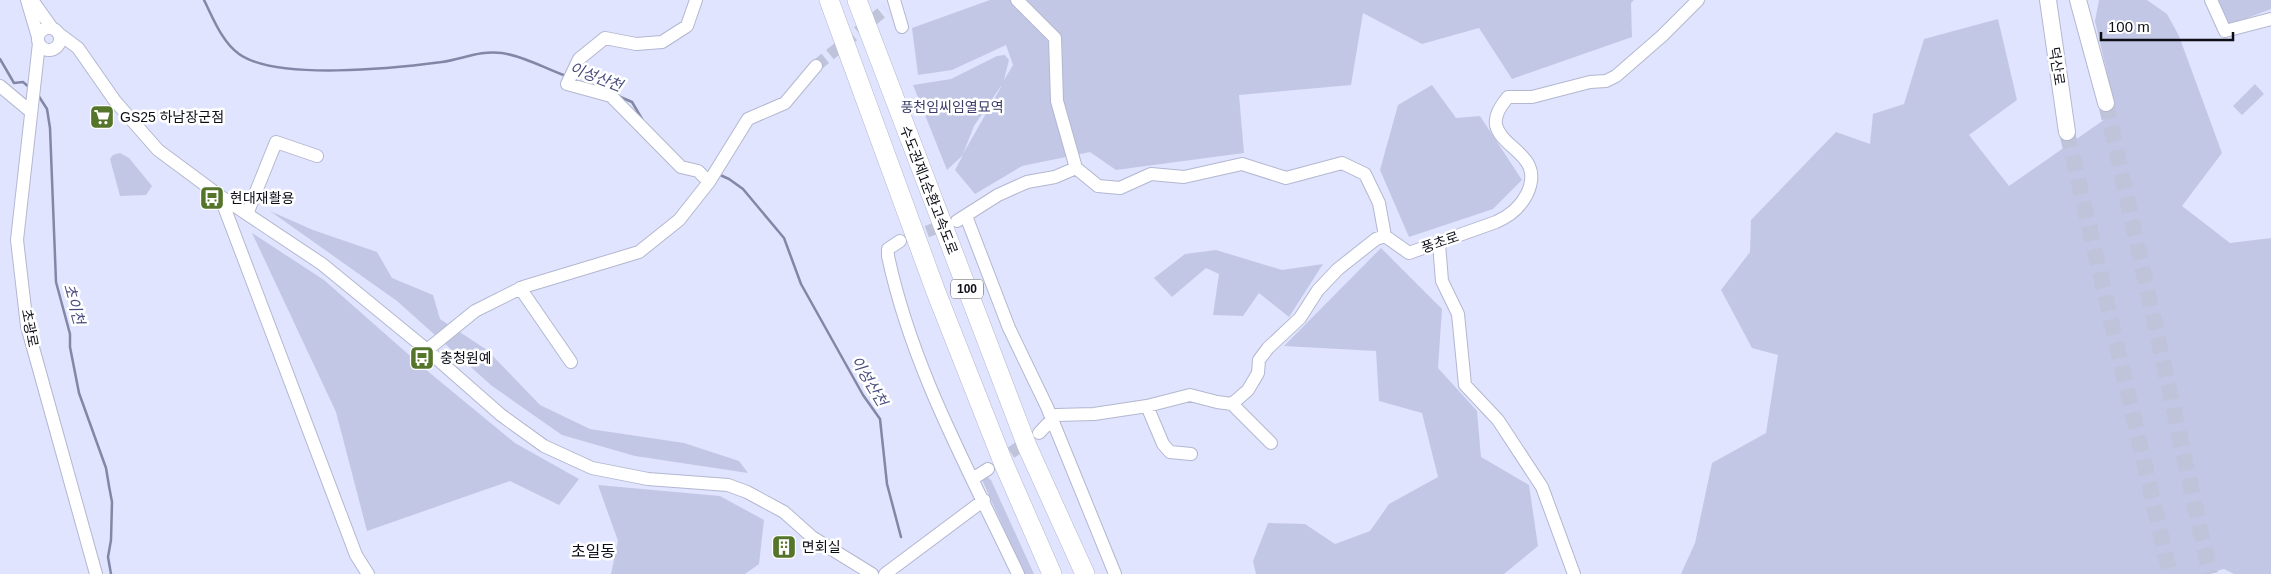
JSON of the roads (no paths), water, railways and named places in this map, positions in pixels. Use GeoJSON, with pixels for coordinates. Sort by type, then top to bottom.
{"type":"FeatureCollection","features":[{"type":"Feature","properties":{"kind":"highway","name":"수도권제1순환고속도로"},"geometry":{"type":"LineString","coordinates":[[829,0],[940,301],[1003,462],[1052,574]]}},
{"type":"Feature","properties":{"kind":"highway","name":"수도권제1순환고속도로"},"geometry":{"type":"LineString","coordinates":[[856,0],[1028,446],[1085,574]]}},
{"type":"Feature","properties":{"kind":"main road","name":"덕산로"},"geometry":{"type":"LineString","coordinates":[[2048,0],[2067,132]]}},
{"type":"Feature","properties":{"kind":"main road"},"geometry":{"type":"LineString","coordinates":[[2078,0],[2106,103]]}},
{"type":"Feature","properties":{"kind":"street","name":"초광로"},"geometry":{"type":"LineString","coordinates":[[27,0],[38,40],[17,240],[27,326],[96,574]]}},
{"type":"Feature","properties":{"kind":"street"},"geometry":{"type":"LineString","coordinates":[[32,0],[60,39],[55,48]]}},
{"type":"Feature","properties":{"kind":"street"},"geometry":{"type":"LineString","coordinates":[[696,0],[688,26],[662,42],[636,44],[605,38],[579,59],[567,84],[611,96],[681,168],[698,172],[709,182]]}},
{"type":"Feature","properties":{"kind":"street"},"geometry":{"type":"LineString","coordinates":[[1017,0],[1056,38],[1057,101],[1076,168],[1098,186],[1120,188],[1151,174],[1184,177],[1242,164],[1286,178],[1342,163],[1365,174],[1379,203],[1385,236],[1376,239],[1338,268],[1318,290],[1300,318],[1268,348],[1259,360],[1258,373],[1248,390],[1232,404]]}},
{"type":"Feature","properties":{"kind":"street","name":"풍초로"},"geometry":{"type":"LineString","coordinates":[[1385,236],[1409,253],[1439,244],[1507,218],[1516,210],[1530,187],[1529,168],[1525,158],[1500,133],[1496,124],[1497,115],[1508,97],[1532,97],[1611,79],[1632,64],[1698,0]]}},
{"type":"Feature","properties":{"kind":"street"},"geometry":{"type":"LineString","coordinates":[[2211,0],[2225,31],[2271,19]]}},
{"type":"Feature","properties":{"kind":"street"},"geometry":{"type":"LineString","coordinates":[[892,2],[902,28]]}},
{"type":"Feature","properties":{"kind":"street"},"geometry":{"type":"LineString","coordinates":[[84,56],[71,47],[44,49],[38,40],[44,29],[55,31],[75,45],[84,56],[139,131],[181,168],[322,264],[427,350],[501,415],[544,446],[592,468],[648,479],[728,485],[747,492],[784,512],[812,537],[872,574]]}},
{"type":"Feature","properties":{"kind":"street","name":"초광로"},"geometry":{"type":"LineString","coordinates":[[35,75],[43,60],[55,48]]}},
{"type":"Feature","properties":{"kind":"street"},"geometry":{"type":"LineString","coordinates":[[427,350],[475,312],[520,288],[575,269],[639,252],[679,220],[709,182],[748,119],[786,103],[816,66]]}},
{"type":"Feature","properties":{"kind":"street"},"geometry":{"type":"LineString","coordinates":[[0,86],[30,111]]}},
{"type":"Feature","properties":{"kind":"street"},"geometry":{"type":"LineString","coordinates":[[247,214],[276,142],[317,156]]}},
{"type":"Feature","properties":{"kind":"street"},"geometry":{"type":"LineString","coordinates":[[1076,168],[1055,177],[1027,182],[998,195],[962,218],[1051,421],[1115,574]]}},
{"type":"Feature","properties":{"kind":"street"},"geometry":{"type":"LineString","coordinates":[[220,196],[356,555],[368,574]]}},
{"type":"Feature","properties":{"kind":"street"},"geometry":{"type":"LineString","coordinates":[[900,241],[888,250],[888,256],[901,311],[939,409],[974,478],[1018,574]]}},
{"type":"Feature","properties":{"kind":"street"},"geometry":{"type":"LineString","coordinates":[[1439,244],[1442,281],[1458,314],[1465,385],[1498,420],[1542,487],[1574,574]]}},
{"type":"Feature","properties":{"kind":"street"},"geometry":{"type":"LineString","coordinates":[[520,288],[571,362]]}},
{"type":"Feature","properties":{"kind":"street"},"geometry":{"type":"LineString","coordinates":[[1040,433],[1056,415],[1094,414],[1147,406],[1190,395],[1232,404],[1271,443]]}},
{"type":"Feature","properties":{"kind":"street"},"geometry":{"type":"LineString","coordinates":[[1147,406],[1163,444],[1170,452],[1191,454]]}},
{"type":"Feature","properties":{"kind":"street"},"geometry":{"type":"LineString","coordinates":[[974,478],[988,469]]}},
{"type":"Feature","properties":{"kind":"street"},"geometry":{"type":"LineString","coordinates":[[885,574],[984,500]]}},
{"type":"Feature","properties":{"kind":"waterway","name":"이성산천"},"geometry":{"type":"LineString","coordinates":[[204,0],[218,29],[233,49],[239,54],[257,62],[280,67],[308,70],[368,69],[442,62],[494,52],[518,57],[566,76]]}},
{"type":"Feature","properties":{"kind":"waterway","name":"초이천"},"geometry":{"type":"LineString","coordinates":[[0,59],[14,83],[23,82],[30,88]]}},
{"type":"Feature","properties":{"kind":"waterway","name":"초이천"},"geometry":{"type":"LineString","coordinates":[[38,95],[47,109],[50,128],[56,282],[70,334],[70,347],[79,393],[106,468],[112,502],[111,540],[108,557],[111,574]]}},
{"type":"Feature","properties":{"kind":"waterway","name":"이성산천"},"geometry":{"type":"LineString","coordinates":[[618,96],[632,102],[642,119]]}},
{"type":"Feature","properties":{"kind":"waterway","name":"이성산천"},"geometry":{"type":"LineString","coordinates":[[718,174],[743,189],[784,238],[801,284],[863,395],[880,419],[887,484],[901,537]]}},
{"type":"Feature","properties":{"kind":"tunnel"},"geometry":{"type":"LineString","coordinates":[[816,66],[886,9]]}},
{"type":"Feature","properties":{"kind":"tunnel"},"geometry":{"type":"LineString","coordinates":[[2106,103],[2210,574]]}},
{"type":"Feature","properties":{"kind":"tunnel"},"geometry":{"type":"LineString","coordinates":[[2067,132],[2170,574]]}},
{"type":"Feature","properties":{"kind":"tunnel"},"geometry":{"type":"LineString","coordinates":[[910,238],[950,223]]}},
{"type":"Feature","properties":{"kind":"tunnel"},"geometry":{"type":"LineString","coordinates":[[996,463],[1031,439]]}},
{"type":"Feature","properties":{"kind":"place","name":"GS25 하남장군점"},"geometry":{"type":"Point","coordinates":[102,117]}},
{"type":"Feature","properties":{"kind":"place","name":"현대재활용"},"geometry":{"type":"Point","coordinates":[212,198]}},
{"type":"Feature","properties":{"kind":"place","name":"충청원예"},"geometry":{"type":"Point","coordinates":[422,358]}},
{"type":"Feature","properties":{"kind":"place","name":"면회실"},"geometry":{"type":"Point","coordinates":[784,547]}},
{"type":"Feature","properties":{"kind":"district","name":"초일동"},"geometry":{"type":"Point","coordinates":[593,551]}},
{"type":"Feature","properties":{"kind":"park label","name":"풍천임씨임열묘역"},"geometry":{"type":"Point","coordinates":[952,107]}}]}
